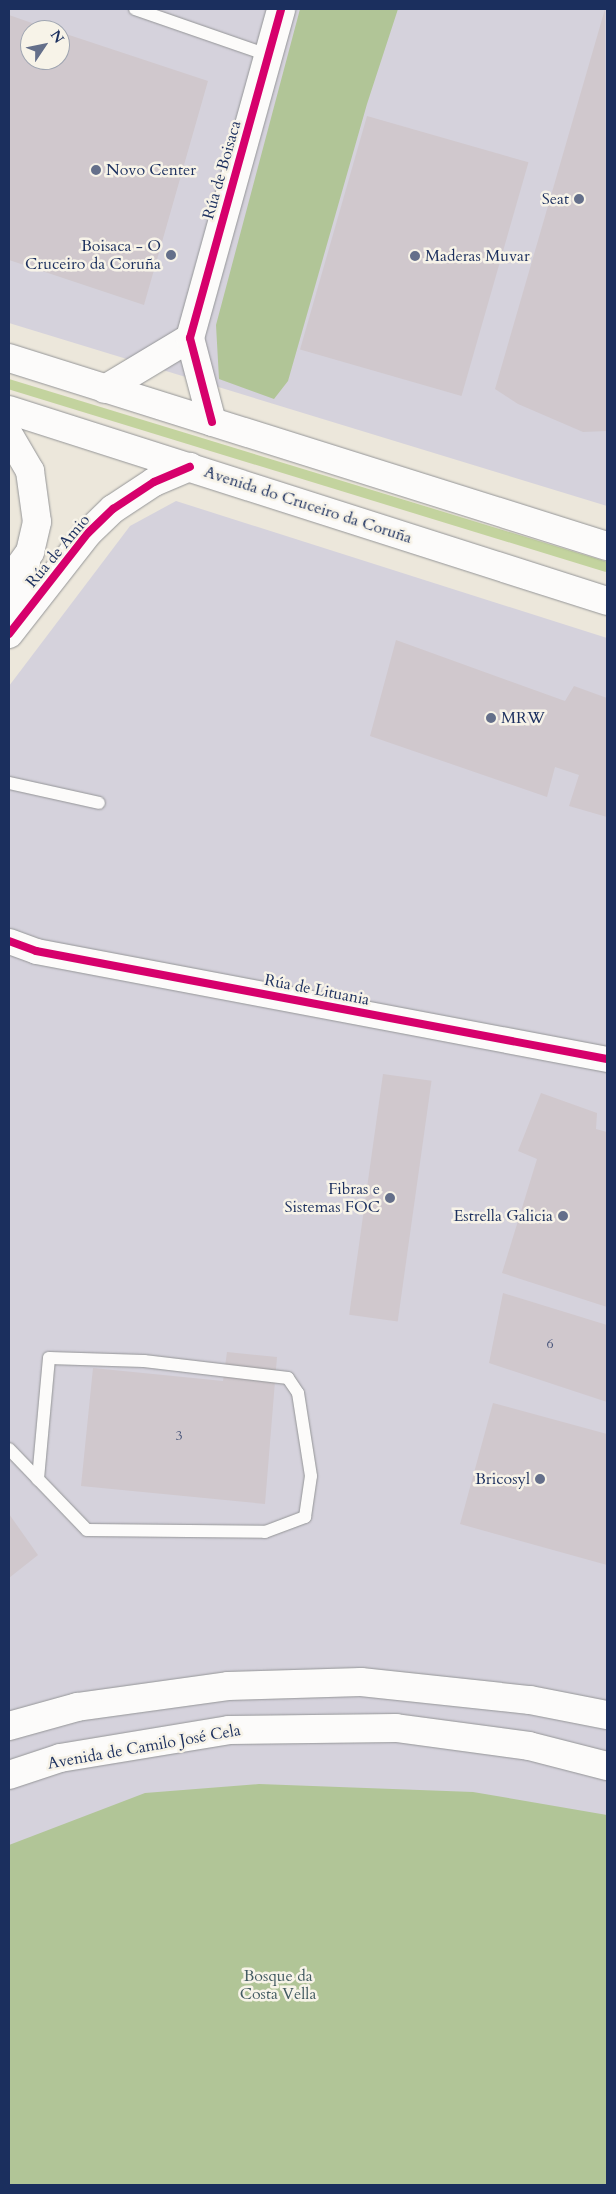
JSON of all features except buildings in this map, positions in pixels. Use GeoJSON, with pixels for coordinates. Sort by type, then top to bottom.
{"type":"FeatureCollection","features":[{"type":"Feature","properties":{"kind":"main road","name":"Rúa de Boisaca"},"geometry":{"type":"LineString","coordinates":[[190,338],[281,9]]}},
{"type":"Feature","properties":{"kind":"main road"},"geometry":{"type":"LineString","coordinates":[[105,390],[159,355],[190,338],[212,422]]}},
{"type":"Feature","properties":{"kind":"main road"},"geometry":{"type":"LineString","coordinates":[[159,355],[199,375]]}},
{"type":"Feature","properties":{"kind":"main road"},"geometry":{"type":"LineString","coordinates":[[9,358],[105,390],[607,546]]}},
{"type":"Feature","properties":{"kind":"main road","name":"Avenida do Cruceiro da Coruña"},"geometry":{"type":"LineString","coordinates":[[9,410],[607,601]]}},
{"type":"Feature","properties":{"kind":"main road","name":"Rúa de Amio"},"geometry":{"type":"LineString","coordinates":[[9,435],[30,471],[35,490],[38,522],[30,552],[9,581]]}},
{"type":"Feature","properties":{"kind":"main road","name":"Rúa de Amio"},"geometry":{"type":"LineString","coordinates":[[9,634],[88,533],[112,509],[154,482],[190,467]]}},
{"type":"Feature","properties":{"kind":"main road"},"geometry":{"type":"LineString","coordinates":[[9,1726],[77,1707],[228,1686],[361,1682],[530,1700],[607,1715]]}},
{"type":"Feature","properties":{"kind":"main road","name":"Avenida de Camilo José Cela"},"geometry":{"type":"LineString","coordinates":[[9,1775],[60,1758],[229,1730],[396,1728],[529,1746],[607,1766]]}},
{"type":"Feature","properties":{"kind":"street","name":"Rúa de Amio"},"geometry":{"type":"LineString","coordinates":[[9,604],[30,552]]}},
{"type":"Feature","properties":{"kind":"street","name":"Rúa de Lituania"},"geometry":{"type":"LineString","coordinates":[[13,945],[607,1059]]}},
{"type":"Feature","properties":{"kind":"lane"},"geometry":{"type":"LineString","coordinates":[[135,9],[268,55]]}},
{"type":"Feature","properties":{"kind":"lane"},"geometry":{"type":"LineString","coordinates":[[9,783],[99,803]]}},
{"type":"Feature","properties":{"kind":"lane"},"geometry":{"type":"LineString","coordinates":[[9,1449],[38,1480],[87,1530],[265,1532],[305,1517],[311,1476],[298,1393],[288,1378],[144,1361],[49,1358],[38,1480]]}},
{"type":"Feature","properties":{"kind":"shaded area"},"geometry":{"type":"Polygon","coordinates":[[[9,9],[607,9],[607,506],[9,323],[9,9]]]}},
{"type":"Feature","properties":{"kind":"shaded area"},"geometry":{"type":"Polygon","coordinates":[[[176,501],[607,638],[607,2185],[9,2185],[9,686],[130,526],[176,501]]]}},
{"type":"Feature","properties":{"kind":"green space"},"geometry":{"type":"Polygon","coordinates":[[[300,9],[398,9],[367,104],[288,381],[274,399],[219,379],[216,325],[300,9]]]}},
{"type":"Feature","properties":{"kind":"green space"},"geometry":{"type":"Polygon","coordinates":[[[9,379],[607,562],[606,572],[9,389],[9,379]]]}},
{"type":"Feature","properties":{"kind":"green space","name":"Bosque da Costa Vella"},"geometry":{"type":"Polygon","coordinates":[[[259,1784],[473,1792],[607,1815],[607,2185],[9,2185],[9,1845],[145,1793],[259,1784]]]}},
{"type":"Feature","properties":{"kind":"cycle path"},"geometry":{"type":"LineString","coordinates":[[212,422],[190,338],[281,9]]}},
{"type":"Feature","properties":{"kind":"cycle path"},"geometry":{"type":"LineString","coordinates":[[9,634],[88,533],[113,509],[154,482],[190,467]]}},
{"type":"Feature","properties":{"kind":"cycle path"},"geometry":{"type":"LineString","coordinates":[[9,941],[36,951],[607,1059]]}},
{"type":"Feature","properties":{"kind":"place","name":"Novo Center"},"geometry":{"type":"Point","coordinates":[96,170]}},
{"type":"Feature","properties":{"kind":"place","name":"Seat"},"geometry":{"type":"Point","coordinates":[579,199]}},
{"type":"Feature","properties":{"kind":"place","name":"Boisaca - O Cruceiro da Coruña"},"geometry":{"type":"Point","coordinates":[171,255]}},
{"type":"Feature","properties":{"kind":"place","name":"Maderas Muvar"},"geometry":{"type":"Point","coordinates":[415,256]}},
{"type":"Feature","properties":{"kind":"place","name":"MRW"},"geometry":{"type":"Point","coordinates":[491,718]}},
{"type":"Feature","properties":{"kind":"place","name":"Fibras e Sistemas FOC"},"geometry":{"type":"Point","coordinates":[390,1198]}},
{"type":"Feature","properties":{"kind":"place","name":"Estrella Galicia"},"geometry":{"type":"Point","coordinates":[563,1216]}},
{"type":"Feature","properties":{"kind":"place","name":"Bricosyl"},"geometry":{"type":"Point","coordinates":[540,1479]}}]}
